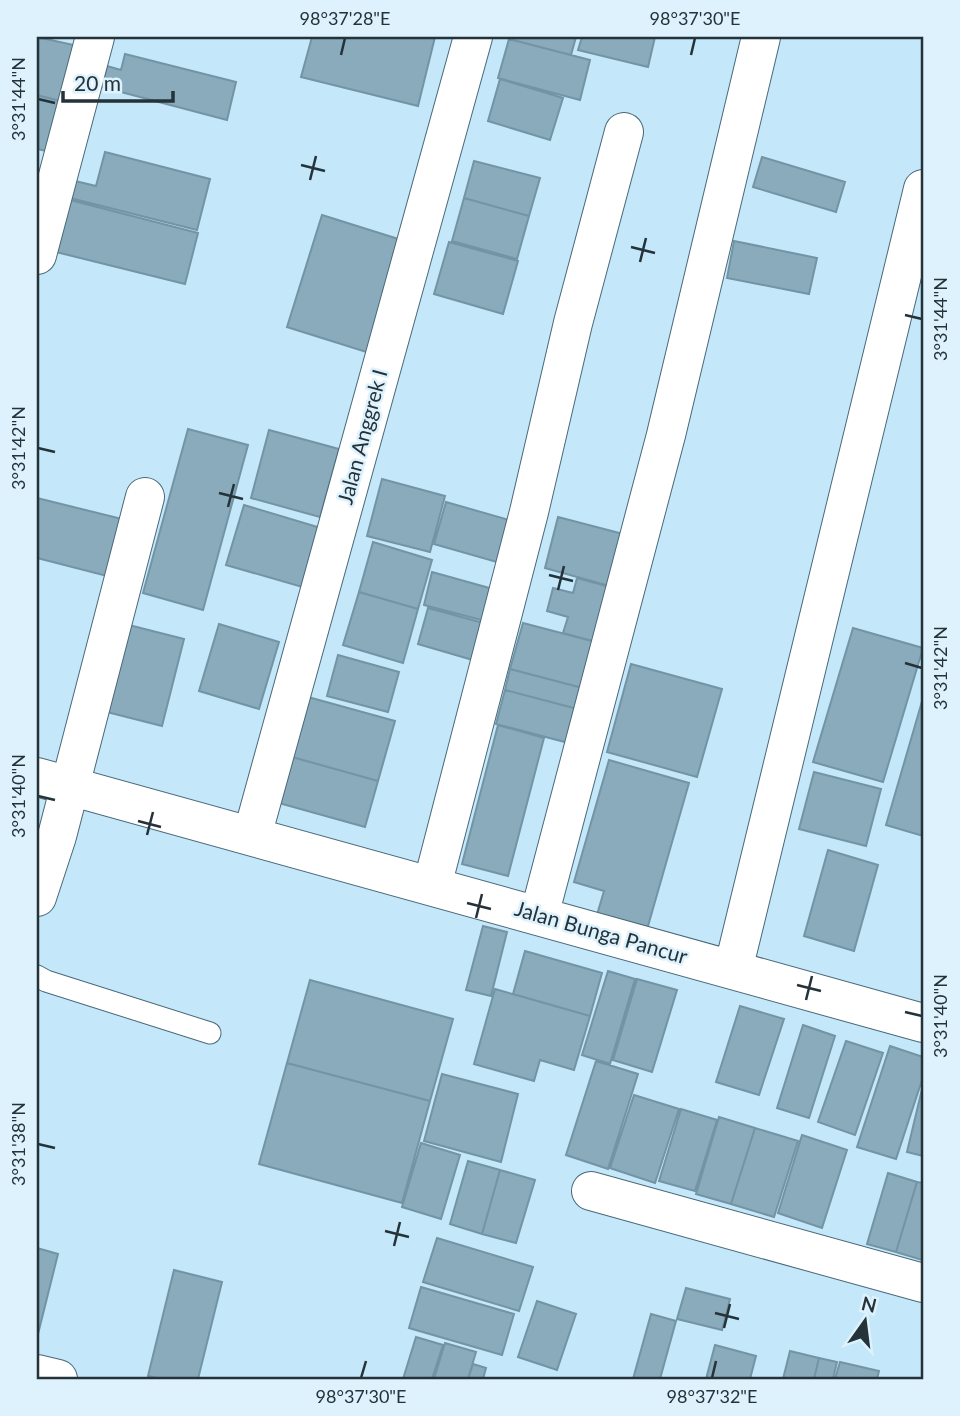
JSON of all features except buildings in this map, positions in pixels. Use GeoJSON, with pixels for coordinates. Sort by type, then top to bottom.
{"type":"FeatureCollection","features":[{"type":"Feature","properties":{"kind":"street"},"geometry":{"type":"LineString","coordinates":[[37,256],[94,37]]}},
{"type":"Feature","properties":{"kind":"street","name":"Jalan Anggrek I"},"geometry":{"type":"LineString","coordinates":[[252,836],[473,37]]}},
{"type":"Feature","properties":{"kind":"street"},"geometry":{"type":"LineString","coordinates":[[539,916],[666,435],[761,37]]}},
{"type":"Feature","properties":{"kind":"street"},"geometry":{"type":"LineString","coordinates":[[432,886],[529,512],[573,323],[624,132]]}},
{"type":"Feature","properties":{"kind":"street"},"geometry":{"type":"LineString","coordinates":[[733,970],[923,189]]}},
{"type":"Feature","properties":{"kind":"street"},"geometry":{"type":"LineString","coordinates":[[37,897],[53,781],[145,497]]}},
{"type":"Feature","properties":{"kind":"street","name":"Jalan Bunga Pancur"},"geometry":{"type":"LineString","coordinates":[[53,781],[923,1023]]}},
{"type":"Feature","properties":{"kind":"street"},"geometry":{"type":"LineString","coordinates":[[591,1191],[923,1283]]}},
{"type":"Feature","properties":{"kind":"street"},"geometry":{"type":"LineString","coordinates":[[37,1374],[58,1379]]}},
{"type":"Feature","properties":{"kind":"lane"},"geometry":{"type":"LineString","coordinates":[[37,976],[211,1033]]}}]}
